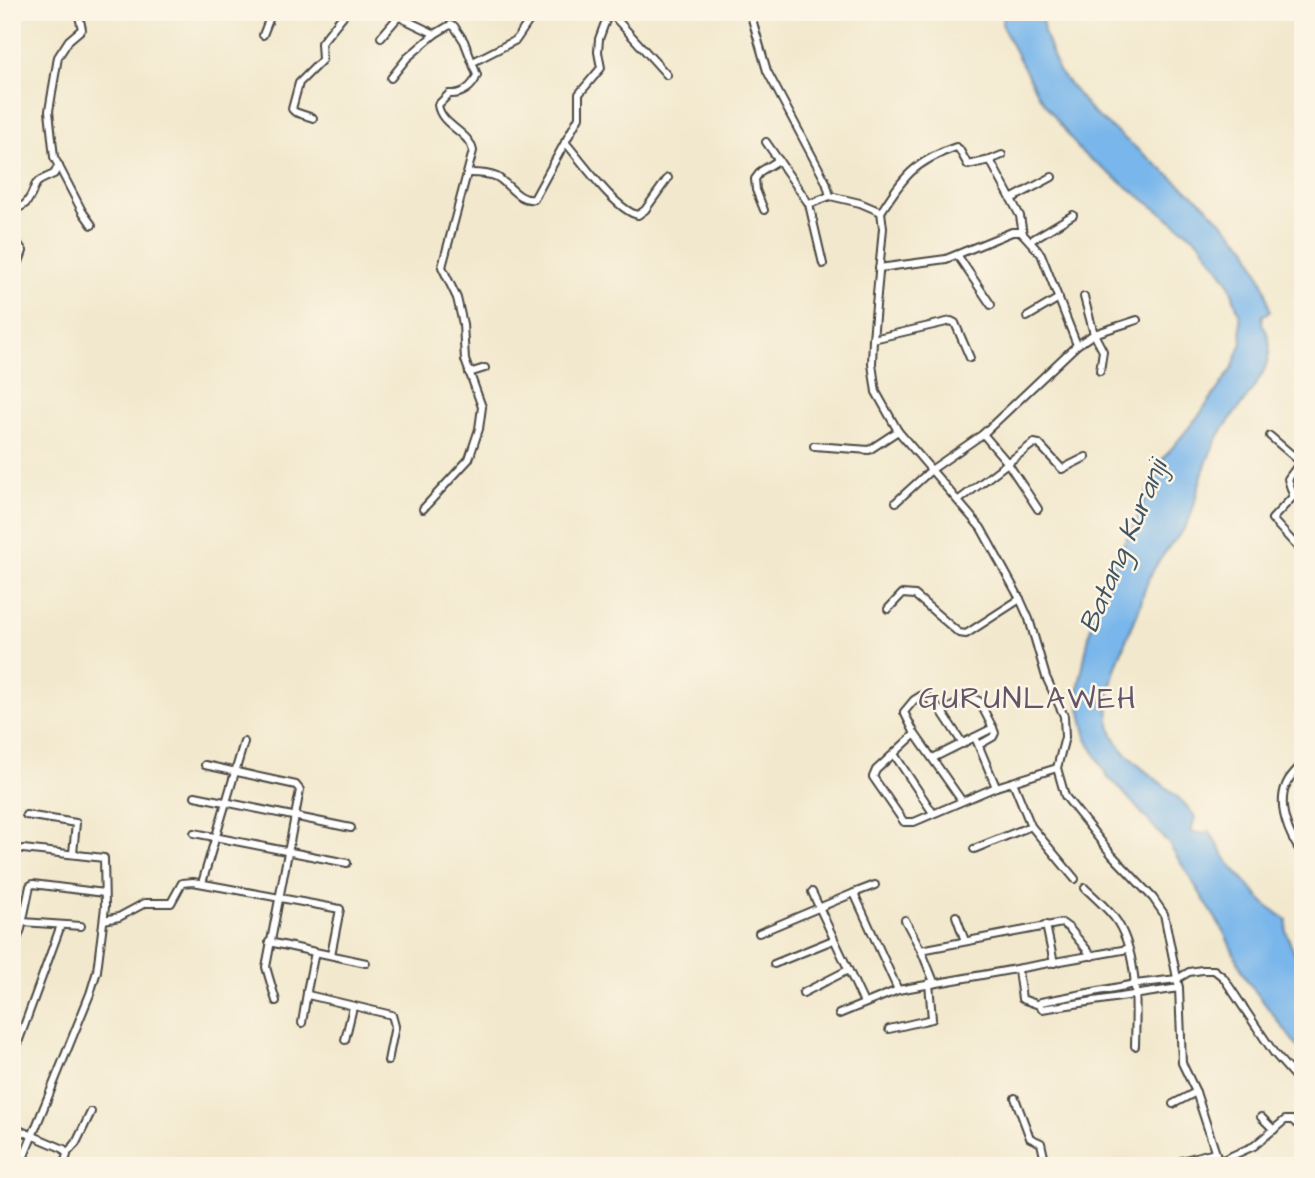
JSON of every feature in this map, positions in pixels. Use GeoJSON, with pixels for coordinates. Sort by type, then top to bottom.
{"type":"FeatureCollection","features":[{"type":"Feature","properties":{"kind":"street"},"geometry":{"type":"LineString","coordinates":[[78,12],[82,29],[62,48],[49,100],[52,150],[82,211],[92,225]]}},
{"type":"Feature","properties":{"kind":"street"},"geometry":{"type":"LineString","coordinates":[[263,35],[272,12]]}},
{"type":"Feature","properties":{"kind":"street"},"geometry":{"type":"LineString","coordinates":[[313,118],[292,109],[295,93],[305,76],[321,61],[321,43],[346,12]]}},
{"type":"Feature","properties":{"kind":"street"},"geometry":{"type":"LineString","coordinates":[[389,12],[435,34]]}},
{"type":"Feature","properties":{"kind":"street"},"geometry":{"type":"LineString","coordinates":[[473,62],[516,40],[535,12]]}},
{"type":"Feature","properties":{"kind":"street"},"geometry":{"type":"LineString","coordinates":[[469,173],[490,174],[499,178],[521,197],[534,199],[579,117],[579,94],[601,68],[599,39],[610,12],[667,75]]}},
{"type":"Feature","properties":{"kind":"street"},"geometry":{"type":"LineString","coordinates":[[750,12],[767,71],[826,182],[830,196]]}},
{"type":"Feature","properties":{"kind":"street"},"geometry":{"type":"LineString","coordinates":[[381,37],[399,16]]}},
{"type":"Feature","properties":{"kind":"street"},"geometry":{"type":"LineString","coordinates":[[391,78],[407,58],[450,25],[454,26],[477,75],[473,84],[462,92],[445,96],[438,104],[438,109],[472,146],[469,173],[442,267],[457,298],[462,316],[463,348],[482,408],[473,448],[461,470],[423,509]]}},
{"type":"Feature","properties":{"kind":"street"},"geometry":{"type":"LineString","coordinates":[[565,142],[605,188],[635,215],[645,210],[668,178]]}},
{"type":"Feature","properties":{"kind":"street"},"geometry":{"type":"LineString","coordinates":[[766,142],[809,204],[823,264]]}},
{"type":"Feature","properties":{"kind":"street"},"geometry":{"type":"LineString","coordinates":[[1002,155],[968,165],[956,147],[933,155],[902,179],[881,212],[883,228],[873,339],[874,387],[883,409],[898,431],[981,528],[1020,599],[1043,668],[1064,716],[1065,737],[1057,768],[1069,803],[1161,908],[1168,927],[1179,988],[1181,1056],[1196,1092],[1219,1164],[1254,1146],[1285,1120],[1292,1120],[1303,1129]]}},
{"type":"Feature","properties":{"kind":"street"},"geometry":{"type":"LineString","coordinates":[[764,210],[755,190],[755,179],[761,171],[779,160]]}},
{"type":"Feature","properties":{"kind":"street"},"geometry":{"type":"LineString","coordinates":[[990,160],[1020,216],[1023,234]]}},
{"type":"Feature","properties":{"kind":"street"},"geometry":{"type":"LineString","coordinates":[[12,212],[26,202],[38,180],[54,174],[59,165]]}},
{"type":"Feature","properties":{"kind":"street"},"geometry":{"type":"LineString","coordinates":[[1011,199],[1052,177]]}},
{"type":"Feature","properties":{"kind":"street"},"geometry":{"type":"LineString","coordinates":[[809,204],[830,196],[860,203],[881,212]]}},
{"type":"Feature","properties":{"kind":"street"},"geometry":{"type":"LineString","coordinates":[[1030,240],[1073,215]]}},
{"type":"Feature","properties":{"kind":"street"},"geometry":{"type":"LineString","coordinates":[[879,268],[958,256],[1012,232],[1023,234],[1041,254],[1077,345]]}},
{"type":"Feature","properties":{"kind":"street"},"geometry":{"type":"LineString","coordinates":[[12,235],[23,251],[19,262]]}},
{"type":"Feature","properties":{"kind":"street"},"geometry":{"type":"LineString","coordinates":[[958,256],[991,305]]}},
{"type":"Feature","properties":{"kind":"street"},"geometry":{"type":"LineString","coordinates":[[1084,297],[1094,334],[1103,351],[1100,371]]}},
{"type":"Feature","properties":{"kind":"street"},"geometry":{"type":"LineString","coordinates":[[1027,317],[1059,298]]}},
{"type":"Feature","properties":{"kind":"street"},"geometry":{"type":"LineString","coordinates":[[896,502],[931,470],[983,434],[1077,345],[1094,334],[1138,320]]}},
{"type":"Feature","properties":{"kind":"street"},"geometry":{"type":"LineString","coordinates":[[873,339],[951,321],[955,323],[970,358]]}},
{"type":"Feature","properties":{"kind":"street"},"geometry":{"type":"LineString","coordinates":[[470,373],[485,368]]}},
{"type":"Feature","properties":{"kind":"street"},"geometry":{"type":"LineString","coordinates":[[814,446],[869,450],[898,431]]}},
{"type":"Feature","properties":{"kind":"street"},"geometry":{"type":"LineString","coordinates":[[983,434],[1007,462],[1038,509]]}},
{"type":"Feature","properties":{"kind":"street"},"geometry":{"type":"LineString","coordinates":[[1270,436],[1298,460],[1288,479],[1293,495]]}},
{"type":"Feature","properties":{"kind":"street"},"geometry":{"type":"LineString","coordinates":[[959,500],[1034,443],[1042,446],[1062,470],[1086,457]]}},
{"type":"Feature","properties":{"kind":"street"},"geometry":{"type":"LineString","coordinates":[[1303,486],[1272,519],[1303,553]]}},
{"type":"Feature","properties":{"kind":"street"},"geometry":{"type":"LineString","coordinates":[[888,609],[902,594],[915,595],[960,633],[966,634],[1020,599]]}},
{"type":"Feature","properties":{"kind":"street"},"geometry":{"type":"LineString","coordinates":[[962,801],[915,734],[904,710],[920,695],[925,695],[942,712],[963,744]]}},
{"type":"Feature","properties":{"kind":"street"},"geometry":{"type":"LineString","coordinates":[[942,712],[972,697],[979,701],[995,733],[979,745]]}},
{"type":"Feature","properties":{"kind":"street"},"geometry":{"type":"LineString","coordinates":[[933,758],[993,728]]}},
{"type":"Feature","properties":{"kind":"street"},"geometry":{"type":"LineString","coordinates":[[915,734],[873,774],[876,784],[904,822],[910,823],[996,787],[1057,768]]}},
{"type":"Feature","properties":{"kind":"street"},"geometry":{"type":"LineString","coordinates":[[975,737],[996,787]]}},
{"type":"Feature","properties":{"kind":"street"},"geometry":{"type":"LineString","coordinates":[[202,884],[244,742]]}},
{"type":"Feature","properties":{"kind":"street"},"geometry":{"type":"LineString","coordinates":[[894,754],[933,813]]}},
{"type":"Feature","properties":{"kind":"street"},"geometry":{"type":"LineString","coordinates":[[1303,763],[1288,780],[1284,814],[1293,840],[1303,855]]}},
{"type":"Feature","properties":{"kind":"street"},"geometry":{"type":"LineString","coordinates":[[205,765],[296,785],[300,790],[278,897],[266,974],[276,1001]]}},
{"type":"Feature","properties":{"kind":"street"},"geometry":{"type":"LineString","coordinates":[[1013,782],[1031,826],[1075,878]]}},
{"type":"Feature","properties":{"kind":"street"},"geometry":{"type":"LineString","coordinates":[[195,796],[351,828]]}},
{"type":"Feature","properties":{"kind":"street"},"geometry":{"type":"LineString","coordinates":[[26,815],[76,823],[73,853]]}},
{"type":"Feature","properties":{"kind":"street"},"geometry":{"type":"LineString","coordinates":[[974,849],[1031,826]]}},
{"type":"Feature","properties":{"kind":"street"},"geometry":{"type":"LineString","coordinates":[[1293,840],[1303,832]]}},
{"type":"Feature","properties":{"kind":"street"},"geometry":{"type":"LineString","coordinates":[[194,833],[347,863]]}},
{"type":"Feature","properties":{"kind":"street"},"geometry":{"type":"LineString","coordinates":[[19,1166],[90,994],[100,957],[104,920],[105,859],[23,849]]}},
{"type":"Feature","properties":{"kind":"street"},"geometry":{"type":"LineString","coordinates":[[104,920],[119,917],[145,903],[171,904],[179,887],[187,881],[340,909],[331,954]]}},
{"type":"Feature","properties":{"kind":"street"},"geometry":{"type":"LineString","coordinates":[[12,953],[22,922],[27,890],[33,884],[104,892]]}},
{"type":"Feature","properties":{"kind":"street"},"geometry":{"type":"LineString","coordinates":[[759,933],[875,884]]}},
{"type":"Feature","properties":{"kind":"street"},"geometry":{"type":"LineString","coordinates":[[1085,888],[1118,922],[1128,949],[1136,993],[1135,1046]]}},
{"type":"Feature","properties":{"kind":"street"},"geometry":{"type":"LineString","coordinates":[[812,892],[864,1003]]}},
{"type":"Feature","properties":{"kind":"street"},"geometry":{"type":"LineString","coordinates":[[854,893],[898,990]]}},
{"type":"Feature","properties":{"kind":"street"},"geometry":{"type":"LineString","coordinates":[[12,907],[24,910]]}},
{"type":"Feature","properties":{"kind":"street"},"geometry":{"type":"LineString","coordinates":[[956,916],[965,941]]}},
{"type":"Feature","properties":{"kind":"street"},"geometry":{"type":"LineString","coordinates":[[889,1029],[932,1019],[931,983],[921,950],[905,920]]}},
{"type":"Feature","properties":{"kind":"street"},"geometry":{"type":"LineString","coordinates":[[22,922],[81,926]]}},
{"type":"Feature","properties":{"kind":"street"},"geometry":{"type":"LineString","coordinates":[[921,950],[1046,925],[1064,924],[1092,956]]}},
{"type":"Feature","properties":{"kind":"street"},"geometry":{"type":"LineString","coordinates":[[12,1059],[61,925]]}},
{"type":"Feature","properties":{"kind":"street"},"geometry":{"type":"LineString","coordinates":[[1046,925],[1054,963]]}},
{"type":"Feature","properties":{"kind":"street"},"geometry":{"type":"LineString","coordinates":[[774,964],[833,940]]}},
{"type":"Feature","properties":{"kind":"street"},"geometry":{"type":"LineString","coordinates":[[270,942],[366,963]]}},
{"type":"Feature","properties":{"kind":"street"},"geometry":{"type":"LineString","coordinates":[[839,1014],[898,990],[1128,949]]}},
{"type":"Feature","properties":{"kind":"street"},"geometry":{"type":"LineString","coordinates":[[302,1023],[315,952]]}},
{"type":"Feature","properties":{"kind":"street"},"geometry":{"type":"LineString","coordinates":[[1018,970],[1022,999],[1044,1009],[1135,984],[1177,979],[1189,972],[1208,969],[1223,977],[1274,1052],[1303,1086]]}},
{"type":"Feature","properties":{"kind":"street"},"geometry":{"type":"LineString","coordinates":[[803,993],[848,970]]}},
{"type":"Feature","properties":{"kind":"street"},"geometry":{"type":"LineString","coordinates":[[1086,998],[1179,988]]}},
{"type":"Feature","properties":{"kind":"street"},"geometry":{"type":"LineString","coordinates":[[307,993],[312,998],[392,1015],[395,1026],[387,1061]]}},
{"type":"Feature","properties":{"kind":"street"},"geometry":{"type":"LineString","coordinates":[[345,1040],[353,1007]]}},
{"type":"Feature","properties":{"kind":"street"},"geometry":{"type":"LineString","coordinates":[[12,1027],[21,1031]]}},
{"type":"Feature","properties":{"kind":"street"},"geometry":{"type":"LineString","coordinates":[[1173,1104],[1196,1092]]}},
{"type":"Feature","properties":{"kind":"street"},"geometry":{"type":"LineString","coordinates":[[1015,1098],[1030,1138],[1041,1143],[1046,1166]]}},
{"type":"Feature","properties":{"kind":"street"},"geometry":{"type":"LineString","coordinates":[[63,1166],[67,1153],[76,1143],[91,1112]]}},
{"type":"Feature","properties":{"kind":"street"},"geometry":{"type":"LineString","coordinates":[[1261,1117],[1274,1130]]}},
{"type":"Feature","properties":{"kind":"street"},"geometry":{"type":"LineString","coordinates":[[12,1128],[64,1149],[67,1153]]}},
{"type":"Feature","properties":{"kind":"street"},"geometry":{"type":"LineString","coordinates":[[1182,1166],[1181,1161],[1216,1152]]}},
{"type":"Feature","properties":{"kind":"water"},"geometry":{"type":"Polygon","coordinates":[[[1004,12],[1041,12],[1044,32],[1058,70],[1091,111],[1201,201],[1247,247],[1265,287],[1270,312],[1263,315],[1262,324],[1269,338],[1265,367],[1258,382],[1216,440],[1189,520],[1150,578],[1114,671],[1109,715],[1111,729],[1126,753],[1175,795],[1195,817],[1191,832],[1204,834],[1209,830],[1227,861],[1266,905],[1287,920],[1286,931],[1303,966],[1303,1054],[1246,979],[1223,930],[1169,844],[1108,778],[1087,738],[1077,695],[1092,621],[1109,572],[1138,516],[1158,465],[1200,414],[1232,369],[1242,342],[1240,316],[1228,281],[1199,241],[1081,152],[1037,93],[1002,26],[1004,12]]]}},
{"type":"Feature","properties":{"kind":"district","name":"GURUNLAWEH"},"geometry":{"type":"Point","coordinates":[1028,698]}},
{"type":"Feature","properties":{"kind":"water label","name":"Batang Kuranji"},"geometry":{"type":"Point","coordinates":[1122,546]}}]}
